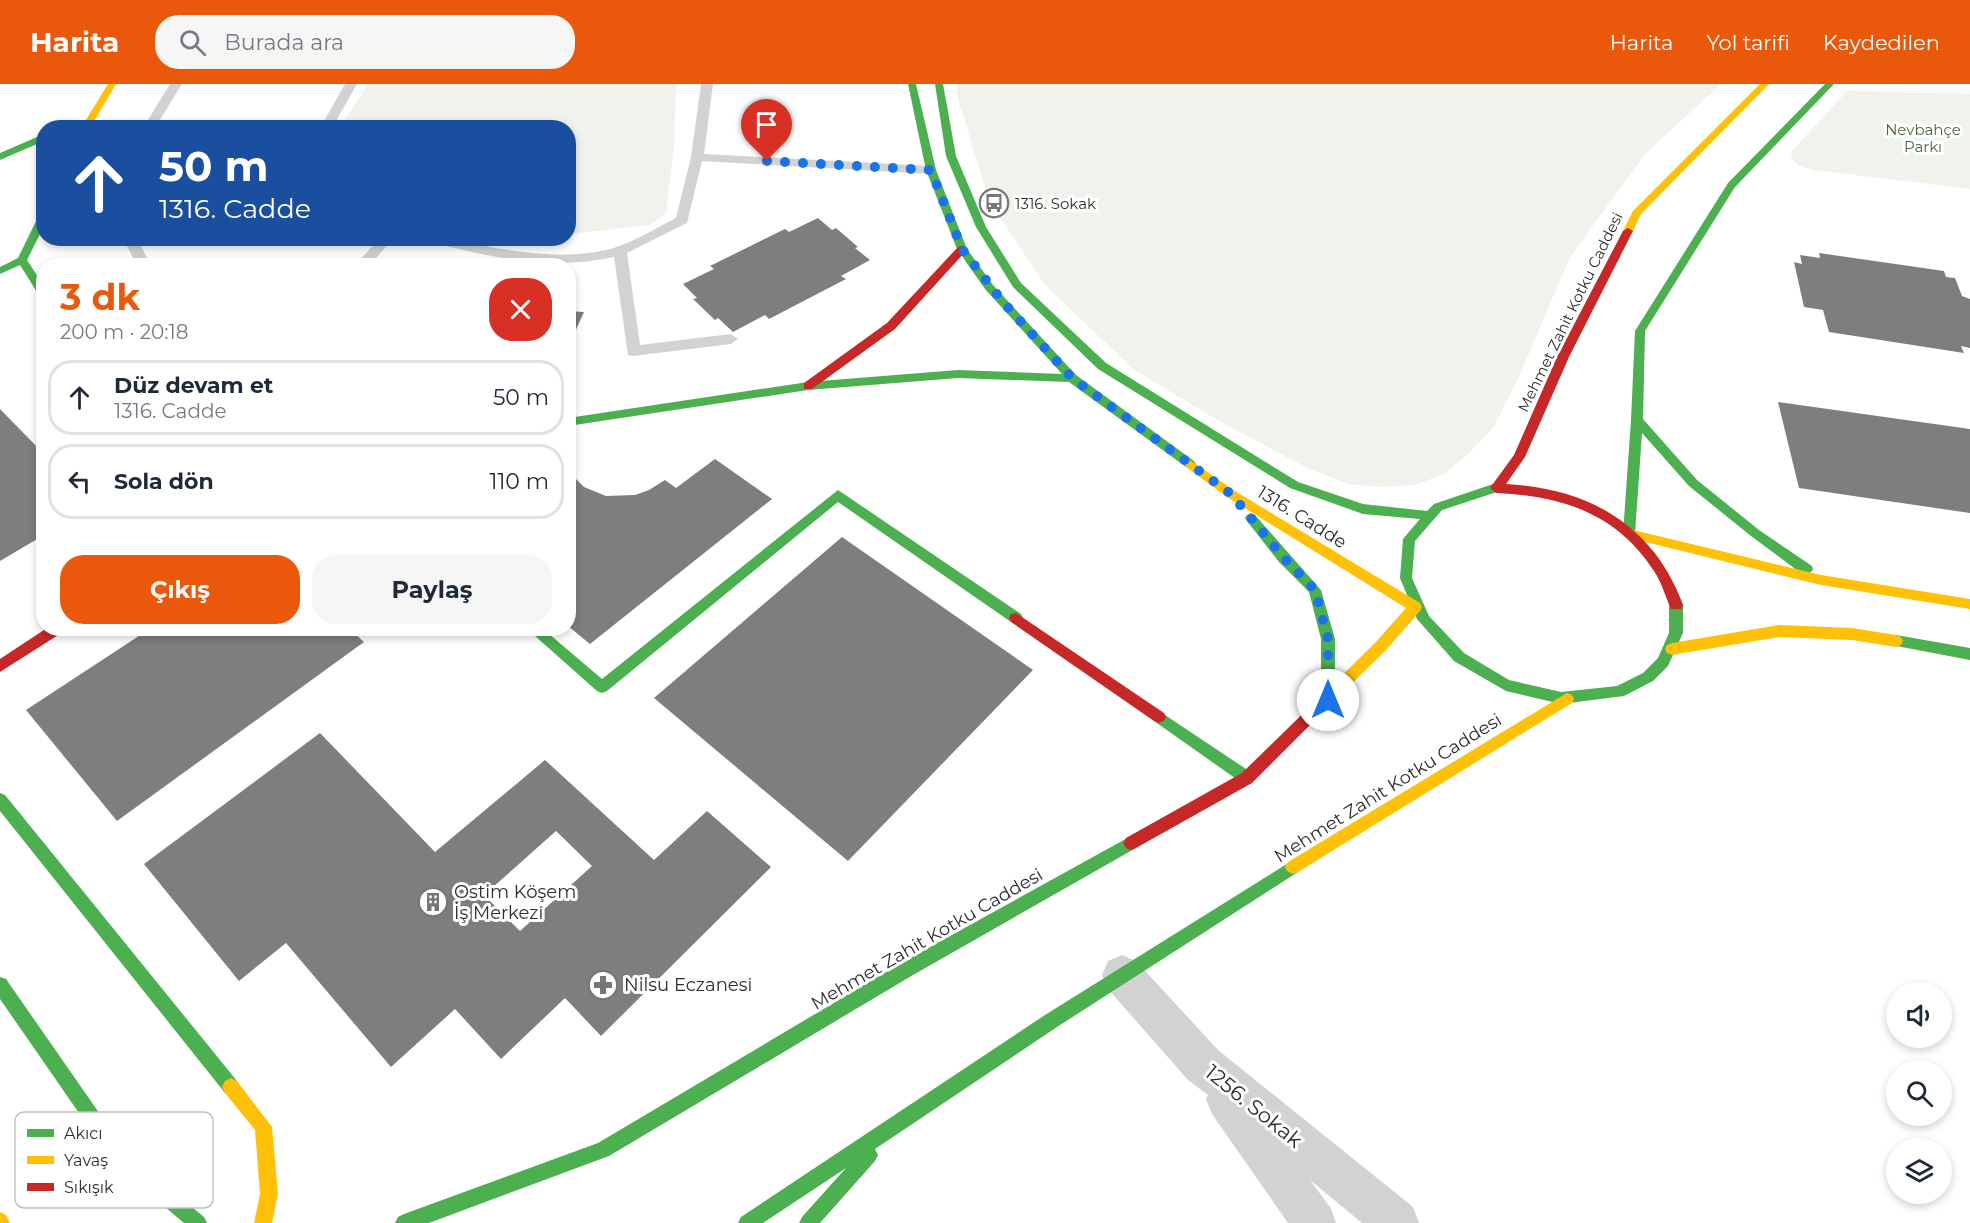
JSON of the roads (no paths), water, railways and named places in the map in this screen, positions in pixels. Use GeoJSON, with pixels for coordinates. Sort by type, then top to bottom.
{"type":"FeatureCollection","features":[{"type":"Feature","properties":{"kind":"main road"},"geometry":{"type":"LineString","coordinates":[[85,120],[112,84]]}},
{"type":"Feature","properties":{"kind":"main road","name":"1316. Cadde"},"geometry":{"type":"LineString","coordinates":[[912,84],[931,170],[962,249],[989,287],[1072,378],[1231,494],[1415,607]]}},
{"type":"Feature","properties":{"kind":"main road","name":"1316. Cadde"},"geometry":{"type":"LineString","coordinates":[[939,84],[951,156],[981,227],[1017,285],[1102,366],[1294,485],[1363,509],[1426,515]]}},
{"type":"Feature","properties":{"kind":"main road","name":"Mehmet Zahit Kotku Caddesi"},"geometry":{"type":"LineString","coordinates":[[1496,488],[1519,457],[1563,357],[1637,213],[1765,84]]}},
{"type":"Feature","properties":{"kind":"main road"},"geometry":{"type":"LineString","coordinates":[[1629,534],[1641,331],[1731,185],[1830,84]]}},
{"type":"Feature","properties":{"kind":"main road"},"geometry":{"type":"LineString","coordinates":[[0,157],[36,141]]}},
{"type":"Feature","properties":{"kind":"main road"},"geometry":{"type":"LineString","coordinates":[[0,271],[21,260],[36,231]]}},
{"type":"Feature","properties":{"kind":"main road"},"geometry":{"type":"LineString","coordinates":[[808,386],[891,326],[962,249]]}},
{"type":"Feature","properties":{"kind":"main road"},"geometry":{"type":"LineString","coordinates":[[21,260],[36,283]]}},
{"type":"Feature","properties":{"kind":"main road"},"geometry":{"type":"LineString","coordinates":[[576,421],[808,386],[958,374],[1072,378]]}},
{"type":"Feature","properties":{"kind":"main road"},"geometry":{"type":"LineString","coordinates":[[1637,420],[1693,483],[1755,533],[1821,580]]}},
{"type":"Feature","properties":{"kind":"main road"},"geometry":{"type":"LineString","coordinates":[[1496,488],[1530,489],[1565,498],[1599,513],[1629,534],[1655,560],[1672,589],[1678,620],[1672,649],[1657,671],[1634,688],[1602,697],[1567,699],[1525,691],[1504,684],[1475,669],[1450,651],[1430,629],[1415,607],[1406,581],[1405,556],[1412,534],[1426,515],[1445,501],[1468,492],[1496,488]]}},
{"type":"Feature","properties":{"kind":"main road"},"geometry":{"type":"LineString","coordinates":[[1231,494],[1284,558],[1315,590],[1328,639],[1328,700]]}},
{"type":"Feature","properties":{"kind":"main road"},"geometry":{"type":"LineString","coordinates":[[541,636],[602,687],[838,495],[1247,778]]}},
{"type":"Feature","properties":{"kind":"main road"},"geometry":{"type":"LineString","coordinates":[[1629,534],[1821,580],[1970,604]]}},
{"type":"Feature","properties":{"kind":"main road","name":"Mehmet Zahit Kotku Caddesi"},"geometry":{"type":"LineString","coordinates":[[404,1223],[603,1150],[907,969],[1247,778],[1328,700],[1381,646],[1415,607]]}},
{"type":"Feature","properties":{"kind":"main road"},"geometry":{"type":"LineString","coordinates":[[1672,649],[1779,631],[1852,634],[1970,654]]}},
{"type":"Feature","properties":{"kind":"main road"},"geometry":{"type":"LineString","coordinates":[[0,666],[46,636]]}},
{"type":"Feature","properties":{"kind":"main road","name":"Mehmet Zahit Kotku Caddesi"},"geometry":{"type":"LineString","coordinates":[[747,1223],[905,1116],[1122,975],[1567,699]]}},
{"type":"Feature","properties":{"kind":"main road"},"geometry":{"type":"LineString","coordinates":[[0,800],[263,1127],[269,1194],[263,1223]]}},
{"type":"Feature","properties":{"kind":"main road"},"geometry":{"type":"LineString","coordinates":[[0,985],[88,1112]]}},
{"type":"Feature","properties":{"kind":"main road"},"geometry":{"type":"LineString","coordinates":[[808,1223],[905,1116]]}},
{"type":"Feature","properties":{"kind":"main road"},"geometry":{"type":"LineString","coordinates":[[180,1208],[198,1223]]}},
{"type":"Feature","properties":{"kind":"street","name":"1256. Sokak"},"geometry":{"type":"LineString","coordinates":[[1122,975],[1203,1065],[1397,1223]]}},
{"type":"Feature","properties":{"kind":"street"},"geometry":{"type":"LineString","coordinates":[[1203,1065],[1314,1223]]}},
{"type":"Feature","properties":{"kind":"lane"},"geometry":{"type":"LineString","coordinates":[[154,120],[176,84]]}},
{"type":"Feature","properties":{"kind":"lane"},"geometry":{"type":"LineString","coordinates":[[331,120],[351,84]]}},
{"type":"Feature","properties":{"kind":"lane"},"geometry":{"type":"LineString","coordinates":[[575,258],[620,251],[681,220],[697,158],[707,84]]}},
{"type":"Feature","properties":{"kind":"lane"},"geometry":{"type":"LineString","coordinates":[[697,158],[931,170]]}},
{"type":"Feature","properties":{"kind":"lane"},"geometry":{"type":"LineString","coordinates":[[369,258],[381,246]]}},
{"type":"Feature","properties":{"kind":"lane"},"geometry":{"type":"LineString","coordinates":[[462,246],[490,253],[541,258]]}},
{"type":"Feature","properties":{"kind":"lane"},"geometry":{"type":"LineString","coordinates":[[620,251],[633,351],[731,339]]}},
{"type":"Feature","properties":{"kind":"place","name":"1316. Sokak"},"geometry":{"type":"Point","coordinates":[994,203]}},
{"type":"Feature","properties":{"kind":"place","name":"Ostim Köşem İş Merkezi"},"geometry":{"type":"Point","coordinates":[433,902]}},
{"type":"Feature","properties":{"kind":"place","name":"Nilsu Eczanesi"},"geometry":{"type":"Point","coordinates":[603,985]}},
{"type":"Feature","properties":{"kind":"park label","name":"Nevbahçe Parkı"},"geometry":{"type":"Point","coordinates":[1923,138]}}]}
